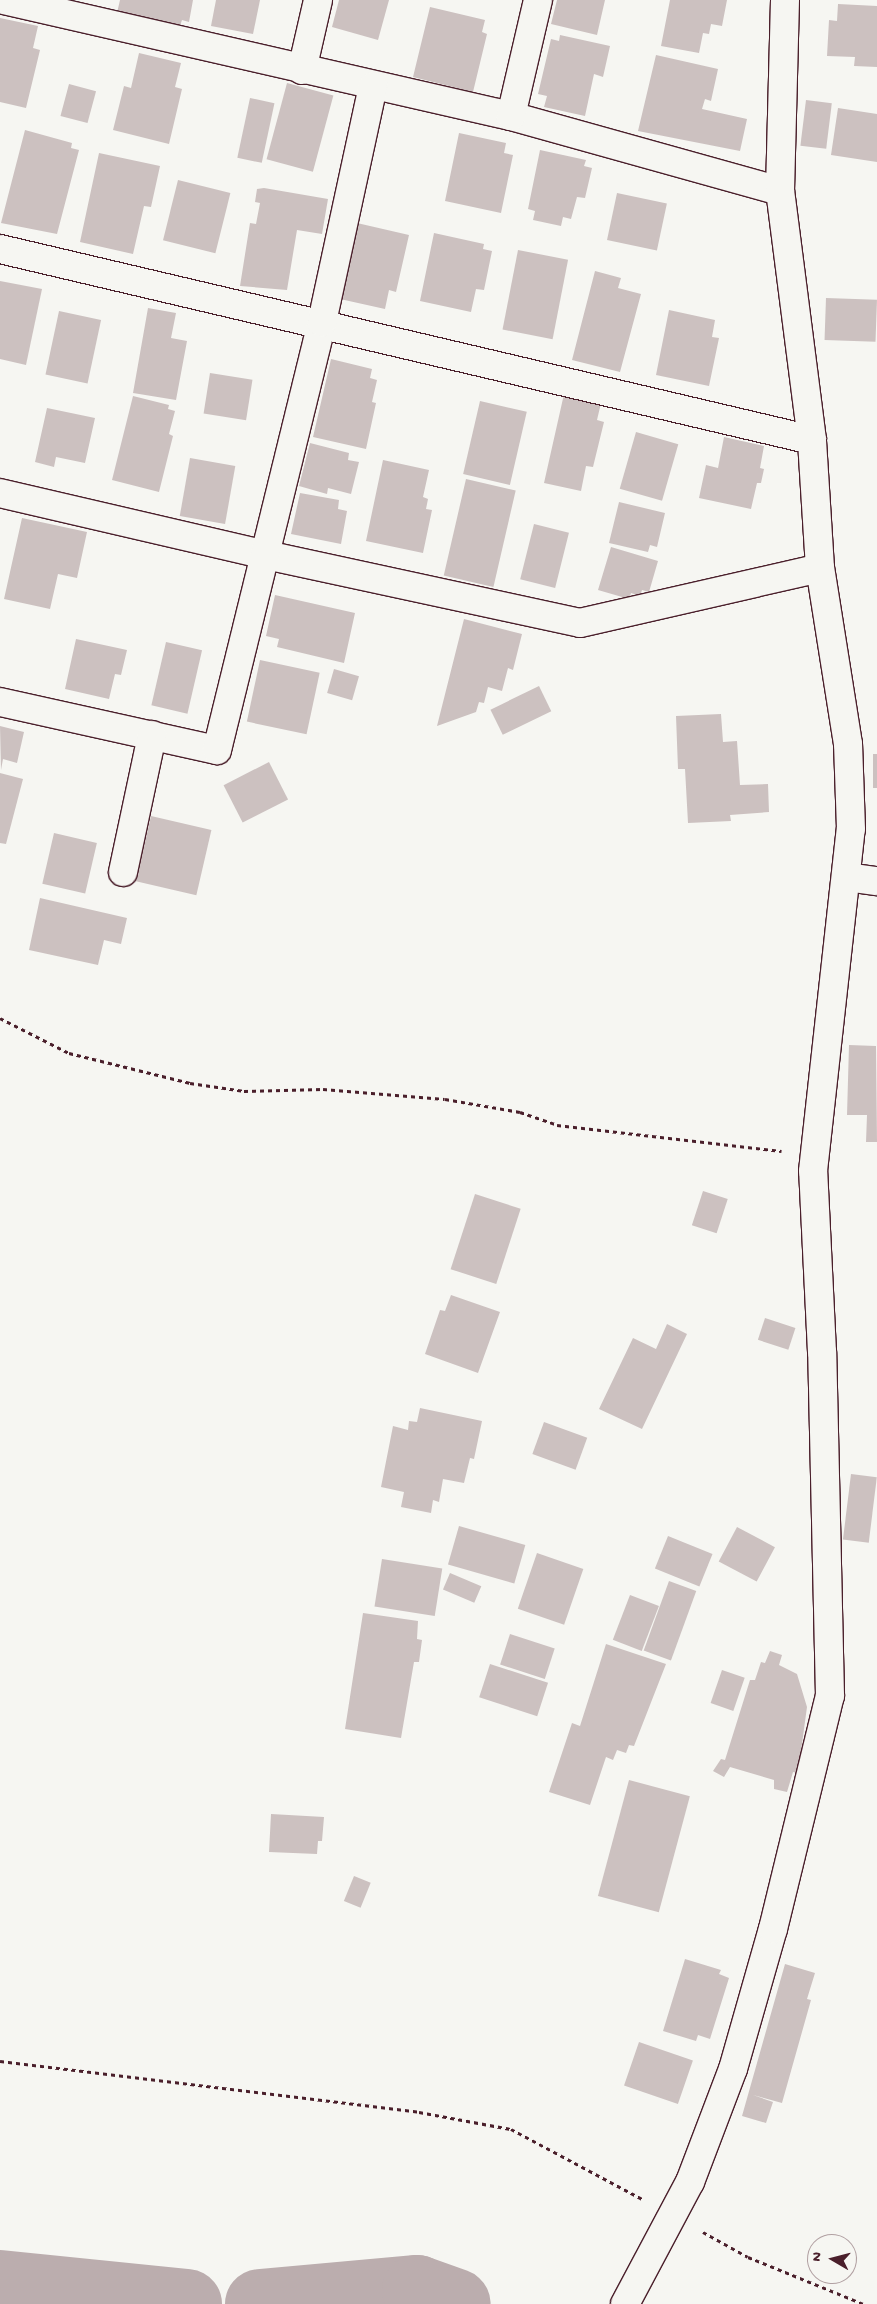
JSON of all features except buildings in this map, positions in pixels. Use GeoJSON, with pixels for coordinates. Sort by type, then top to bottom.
{"type":"FeatureCollection","features":[{"type":"Feature","properties":{"kind":"street"},"geometry":{"type":"LineString","coordinates":[[4,0],[95,9],[302,70],[511,116],[780,191]]}},
{"type":"Feature","properties":{"kind":"street"},"geometry":{"type":"LineString","coordinates":[[302,70],[318,0]]}},
{"type":"Feature","properties":{"kind":"street"},"geometry":{"type":"LineString","coordinates":[[511,116],[538,0]]}},
{"type":"Feature","properties":{"kind":"street"},"geometry":{"type":"LineString","coordinates":[[625,2304],[656,2241],[690,2182],[732,2068],[773,1929],[830,1696],[814,1156],[852,829],[848,752],[820,568],[812,440],[780,191],[785,0]]}},
{"type":"Feature","properties":{"kind":"street"},"geometry":{"type":"LineString","coordinates":[[0,702],[217,750],[322,322],[373,86]]}},
{"type":"Feature","properties":{"kind":"street"},"geometry":{"type":"LineString","coordinates":[[0,249],[322,322],[812,440]]}},
{"type":"Feature","properties":{"kind":"street"},"geometry":{"type":"LineString","coordinates":[[0,493],[266,555],[580,623],[820,568]]}},
{"type":"Feature","properties":{"kind":"street"},"geometry":{"type":"LineString","coordinates":[[122,872],[152,736]]}},
{"type":"Feature","properties":{"kind":"street"},"geometry":{"type":"LineString","coordinates":[[847,877],[877,881]]}},
{"type":"Feature","properties":{"kind":"path"},"geometry":{"type":"LineString","coordinates":[[0,1018],[69,1053],[190,1083],[244,1091],[323,1089],[445,1099],[520,1112],[557,1125],[814,1156]]}},
{"type":"Feature","properties":{"kind":"path"},"geometry":{"type":"LineString","coordinates":[[0,2061],[72,2067],[419,2112],[510,2129],[748,2257],[864,2304]]}},
{"type":"Feature","properties":{"kind":"waterway"},"geometry":{"type":"LineString","coordinates":[[0,2285],[187,2304]]}},
{"type":"Feature","properties":{"kind":"waterway"},"geometry":{"type":"LineString","coordinates":[[260,2304],[417,2290],[456,2304]]}}]}
